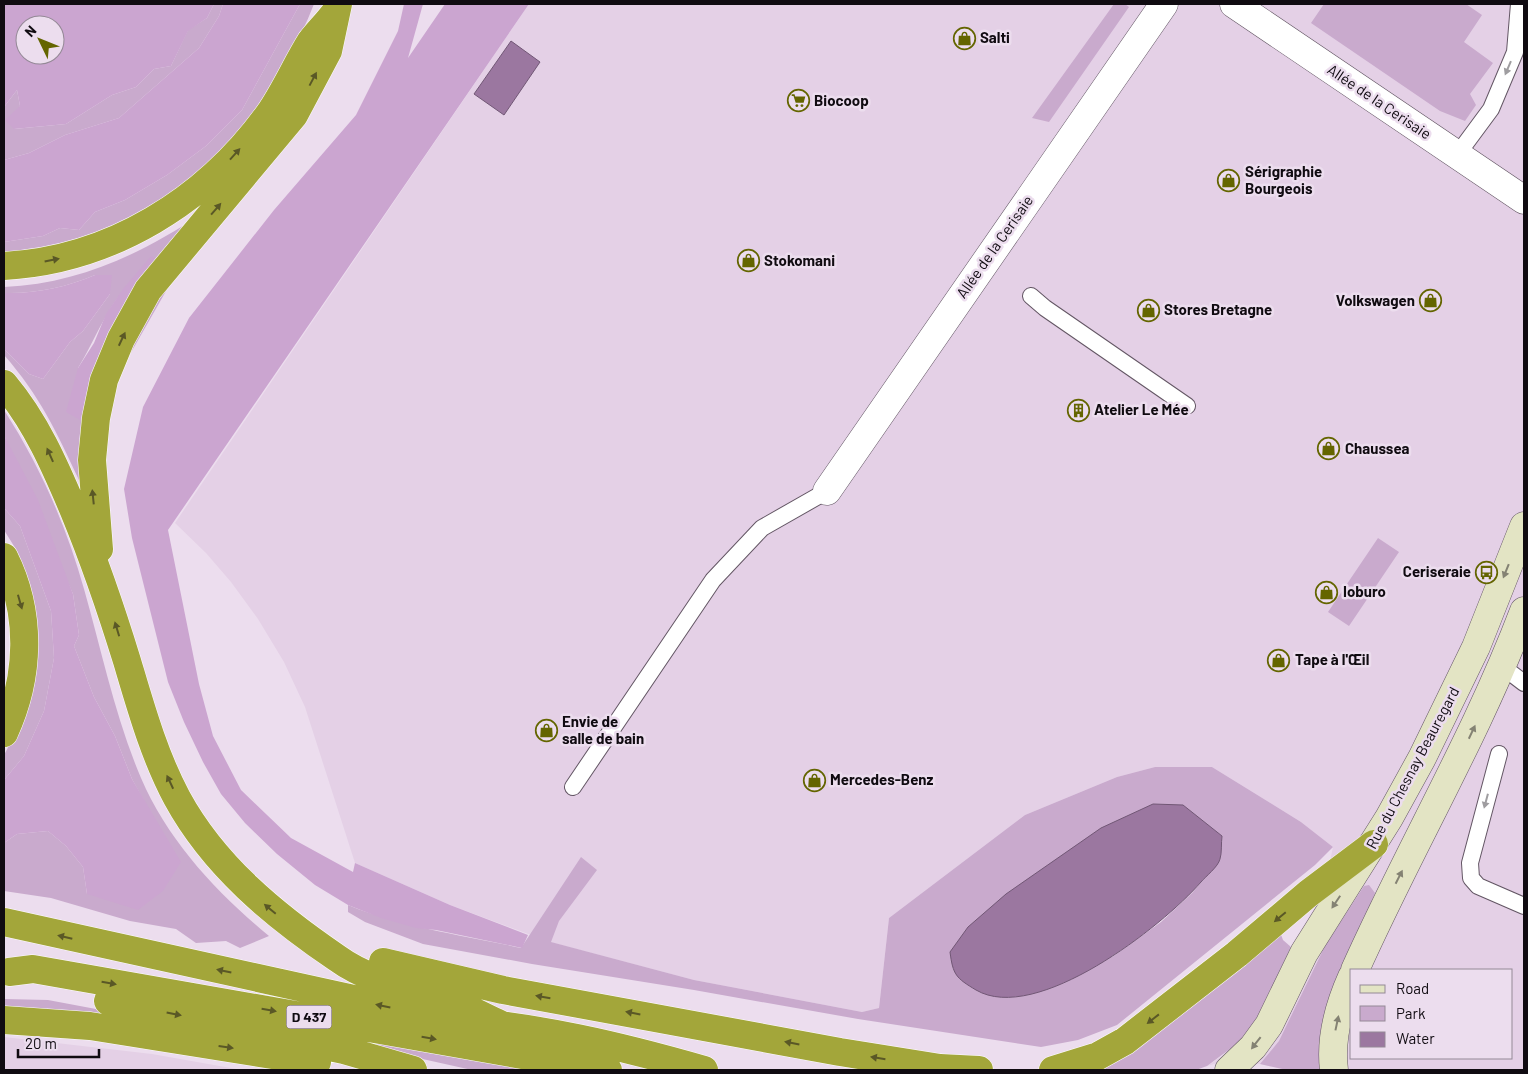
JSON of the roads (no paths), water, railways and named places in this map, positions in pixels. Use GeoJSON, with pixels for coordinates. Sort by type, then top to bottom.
{"type":"FeatureCollection","features":[{"type":"Feature","properties":{"kind":"highway"},"geometry":{"type":"LineString","coordinates":[[4,266],[31,264],[71,256],[105,245],[138,230],[198,189],[226,164],[270,113],[312,41],[337,8]]}},
{"type":"Feature","properties":{"kind":"highway"},"geometry":{"type":"LineString","coordinates":[[102,580],[93,491],[92,460],[96,418],[104,380],[121,339],[148,290],[294,115],[328,51],[337,8]]}},
{"type":"Feature","properties":{"kind":"highway"},"geometry":{"type":"LineString","coordinates":[[4,384],[19,402],[44,442],[102,580],[147,725],[178,798],[215,854],[247,889],[338,960],[382,980],[455,1004],[500,1024]]}},
{"type":"Feature","properties":{"kind":"highway"},"geometry":{"type":"LineString","coordinates":[[4,557],[12,572],[23,612],[25,646],[22,678],[15,710],[4,733]]}},
{"type":"Feature","properties":{"kind":"highway"},"geometry":{"type":"LineString","coordinates":[[1053,1070],[1098,1056],[1125,1041],[1237,954],[1309,893],[1374,844]]}},
{"type":"Feature","properties":{"kind":"highway","name":"D 437"},"geometry":{"type":"LineString","coordinates":[[4,922],[449,1020],[500,1024],[634,1050],[704,1070]]}},
{"type":"Feature","properties":{"kind":"highway"},"geometry":{"type":"LineString","coordinates":[[310,937],[398,968],[503,990],[840,1052],[940,1068],[979,1070]]}},
{"type":"Feature","properties":{"kind":"highway","name":"D 437"},"geometry":{"type":"LineString","coordinates":[[6,972],[33,969],[608,1070]]}},
{"type":"Feature","properties":{"kind":"highway"},"geometry":{"type":"LineString","coordinates":[[6,972],[32,984],[344,1050],[413,1070]]}},
{"type":"Feature","properties":{"kind":"highway"},"geometry":{"type":"LineString","coordinates":[[4,1020],[90,1026],[372,1070]]}},
{"type":"Feature","properties":{"kind":"main road","name":"Rue du Chesnay Beauregard"},"geometry":{"type":"LineString","coordinates":[[1229,1070],[1253,1047],[1269,1025],[1304,953],[1374,844],[1422,758],[1476,647],[1524,526]]}},
{"type":"Feature","properties":{"kind":"main road"},"geometry":{"type":"LineString","coordinates":[[1355,969],[1377,921],[1471,736],[1503,667],[1524,611]]}},
{"type":"Feature","properties":{"kind":"main road"},"geometry":{"type":"LineString","coordinates":[[1334,1070],[1332,1056],[1334,1036],[1340,1007],[1350,982]]}},
{"type":"Feature","properties":{"kind":"street","name":"Allée de la Cerisaie"},"geometry":{"type":"LineString","coordinates":[[827,491],[1164,4]]}},
{"type":"Feature","properties":{"kind":"street","name":"Allée de la Cerisaie"},"geometry":{"type":"LineString","coordinates":[[1234,4],[1524,200]]}},
{"type":"Feature","properties":{"kind":"lane"},"geometry":{"type":"LineString","coordinates":[[1457,155],[1491,109],[1515,52],[1519,4]]}},
{"type":"Feature","properties":{"kind":"lane"},"geometry":{"type":"LineString","coordinates":[[1031,296],[1045,308],[1187,406]]}},
{"type":"Feature","properties":{"kind":"lane"},"geometry":{"type":"LineString","coordinates":[[573,788],[713,580],[762,528],[827,491]]}},
{"type":"Feature","properties":{"kind":"lane"},"geometry":{"type":"LineString","coordinates":[[1503,667],[1524,684]]}},
{"type":"Feature","properties":{"kind":"lane"},"geometry":{"type":"LineString","coordinates":[[1499,754],[1470,864],[1471,878],[1478,886],[1524,906]]}},
{"type":"Feature","properties":{"kind":"water"},"geometry":{"type":"Polygon","coordinates":[[[511,41],[540,62],[504,115],[474,94],[511,41]]]}},
{"type":"Feature","properties":{"kind":"water"},"geometry":{"type":"Polygon","coordinates":[[[1153,804],[1183,805],[1222,836],[1219,862],[1183,901],[1158,923],[1128,945],[1096,966],[1063,983],[1031,994],[1001,997],[976,990],[960,979],[954,971],[950,952],[968,927],[1006,894],[1101,828],[1153,804]]]}},
{"type":"Feature","properties":{"kind":"place","name":"Salti"},"geometry":{"type":"Point","coordinates":[964,38]}},
{"type":"Feature","properties":{"kind":"place","name":"Biocoop"},"geometry":{"type":"Point","coordinates":[798,101]}},
{"type":"Feature","properties":{"kind":"place","name":"Sérigraphie Bourgeois"},"geometry":{"type":"Point","coordinates":[1229,181]}},
{"type":"Feature","properties":{"kind":"place","name":"Stokomani"},"geometry":{"type":"Point","coordinates":[748,261]}},
{"type":"Feature","properties":{"kind":"place","name":"Volkswagen"},"geometry":{"type":"Point","coordinates":[1431,301]}},
{"type":"Feature","properties":{"kind":"place","name":"Stores Bretagne"},"geometry":{"type":"Point","coordinates":[1148,310]}},
{"type":"Feature","properties":{"kind":"place","name":"Atelier Le Mée"},"geometry":{"type":"Point","coordinates":[1078,410]}},
{"type":"Feature","properties":{"kind":"place","name":"Chaussea"},"geometry":{"type":"Point","coordinates":[1329,449]}},
{"type":"Feature","properties":{"kind":"place","name":"Ceriseraie"},"geometry":{"type":"Point","coordinates":[1487,572]}},
{"type":"Feature","properties":{"kind":"place","name":"Ioburo"},"geometry":{"type":"Point","coordinates":[1327,592]}},
{"type":"Feature","properties":{"kind":"place","name":"Tape à l'Œil"},"geometry":{"type":"Point","coordinates":[1279,660]}},
{"type":"Feature","properties":{"kind":"place","name":"Envie de salle de bain"},"geometry":{"type":"Point","coordinates":[546,731]}},
{"type":"Feature","properties":{"kind":"place","name":"Mercedes-Benz"},"geometry":{"type":"Point","coordinates":[814,780]}}]}
